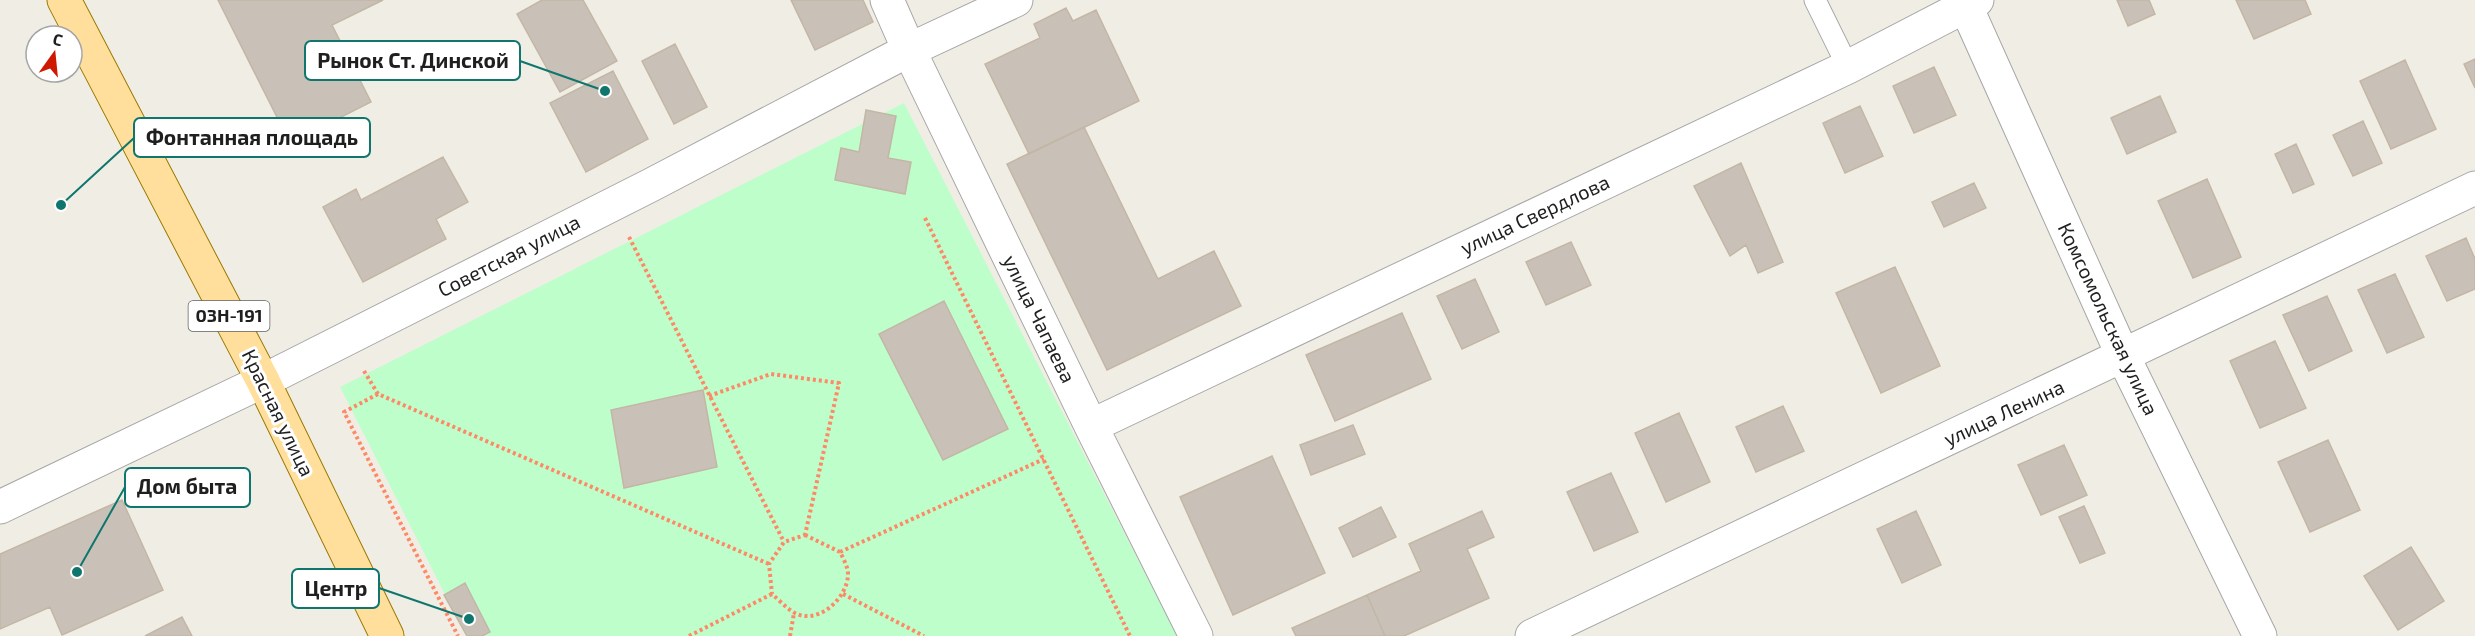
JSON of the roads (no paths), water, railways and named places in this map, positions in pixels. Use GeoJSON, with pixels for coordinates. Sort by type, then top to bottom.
{"type":"FeatureCollection","features":[{"type":"Feature","properties":{"kind":"main road","name":"Красная улица"},"geometry":{"type":"LineString","coordinates":[[64,0],[263,381],[387,636]]}},
{"type":"Feature","properties":{"kind":"street","name":"улица Чапаева"},"geometry":{"type":"LineString","coordinates":[[887,0],[1091,426],[1196,636]]}},
{"type":"Feature","properties":{"kind":"street","name":"Советская улица"},"geometry":{"type":"LineString","coordinates":[[0,507],[263,381],[909,50],[1016,0]]}},
{"type":"Feature","properties":{"kind":"street","name":"улица Свердлова"},"geometry":{"type":"LineString","coordinates":[[1091,426],[1848,67],[1968,2]]}},
{"type":"Feature","properties":{"kind":"street","name":"Комсомольская улица"},"geometry":{"type":"LineString","coordinates":[[1968,2],[2124,356],[2260,636]]}},
{"type":"Feature","properties":{"kind":"street","name":"улица Ленина"},"geometry":{"type":"LineString","coordinates":[[1532,636],[2475,188]]}},
{"type":"Feature","properties":{"kind":"lane"},"geometry":{"type":"LineString","coordinates":[[1815,0],[1848,67]]}},
{"type":"Feature","properties":{"kind":"place","name":"Рынок Ст. Динской"},"geometry":{"type":"Point","coordinates":[605,91]}},
{"type":"Feature","properties":{"kind":"place","name":"Фонтанная площадь"},"geometry":{"type":"Point","coordinates":[61,205]}},
{"type":"Feature","properties":{"kind":"place","name":"Дом быта"},"geometry":{"type":"Point","coordinates":[77,572]}},
{"type":"Feature","properties":{"kind":"place","name":"Центр"},"geometry":{"type":"Point","coordinates":[469,619]}}]}
